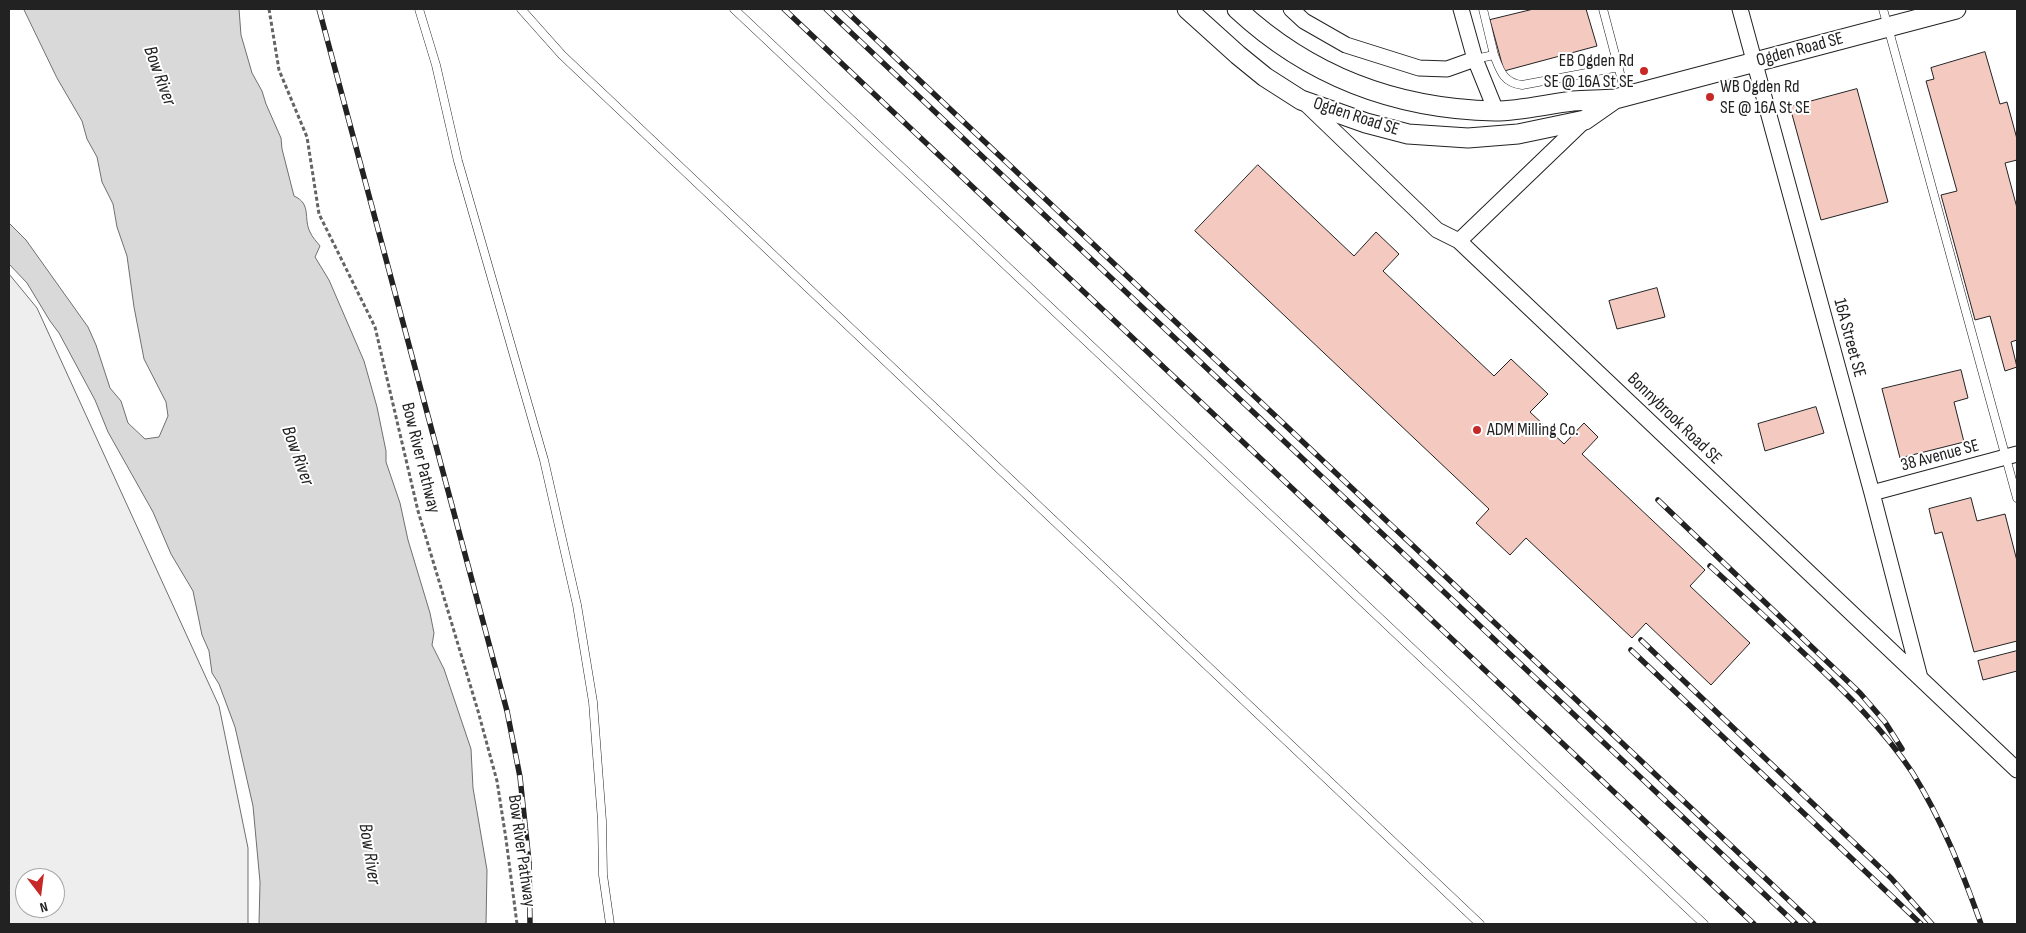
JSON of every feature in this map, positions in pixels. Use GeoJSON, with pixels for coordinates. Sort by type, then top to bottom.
{"type":"FeatureCollection","features":[{"type":"Feature","properties":{"kind":"street","name":"Ogden Road SE"},"geometry":{"type":"LineString","coordinates":[[1187,9],[1265,77],[1301,100],[1366,123],[1408,134],[1468,138],[1518,134],[1585,120]]}},
{"type":"Feature","properties":{"kind":"street","name":"Ogden Road SE"},"geometry":{"type":"LineString","coordinates":[[1237,9],[1282,47],[1334,76],[1387,96],[1438,107],[1496,111],[1573,101],[1621,98],[1956,9]]}},
{"type":"Feature","properties":{"kind":"street"},"geometry":{"type":"LineString","coordinates":[[1291,9],[1304,20],[1346,45],[1419,68],[1447,69],[1475,59]]}},
{"type":"Feature","properties":{"kind":"street"},"geometry":{"type":"LineString","coordinates":[[1461,9],[1475,59],[1496,111]]}},
{"type":"Feature","properties":{"kind":"street","name":"16A Street SE"},"geometry":{"type":"LineString","coordinates":[[1740,9],[1872,493],[1920,678]]}},
{"type":"Feature","properties":{"kind":"street","name":"Ogden Road SE"},"geometry":{"type":"LineString","coordinates":[[1459,241],[1585,120],[1621,98]]}},
{"type":"Feature","properties":{"kind":"street","name":"Bonnybrook Road SE"},"geometry":{"type":"LineString","coordinates":[[1301,100],[1437,230],[1459,241],[2017,770]]}},
{"type":"Feature","properties":{"kind":"street","name":"38 Avenue SE"},"geometry":{"type":"LineString","coordinates":[[1872,493],[2012,456]]}},
{"type":"Feature","properties":{"kind":"lane"},"geometry":{"type":"LineString","coordinates":[[419,9],[436,65],[458,161],[544,460],[576,605],[592,702],[602,821],[603,875],[610,924]]}},
{"type":"Feature","properties":{"kind":"lane"},"geometry":{"type":"LineString","coordinates":[[521,9],[569,62],[1480,924]]}},
{"type":"Feature","properties":{"kind":"lane"},"geometry":{"type":"LineString","coordinates":[[734,9],[1704,924]]}},
{"type":"Feature","properties":{"kind":"lane"},"geometry":{"type":"LineString","coordinates":[[1483,9],[1499,70],[1512,84],[1542,82],[1619,68]]}},
{"type":"Feature","properties":{"kind":"lane"},"geometry":{"type":"LineString","coordinates":[[1603,9],[1619,68],[1621,98]]}},
{"type":"Feature","properties":{"kind":"lane"},"geometry":{"type":"LineString","coordinates":[[1883,9],[2012,456],[2017,498]]}},
{"type":"Feature","properties":{"kind":"lane"},"geometry":{"type":"LineString","coordinates":[[1475,59],[1494,55]]}},
{"type":"Feature","properties":{"kind":"path","name":"Bow River Pathway"},"geometry":{"type":"LineString","coordinates":[[269,9],[279,70],[307,137],[319,214],[374,327],[418,511],[478,710],[497,781],[517,924]]}},
{"type":"Feature","properties":{"kind":"shaded area"},"geometry":{"type":"Polygon","coordinates":[[[9,274],[37,308],[219,706],[248,848],[248,924],[9,924],[9,274]]]}},
{"type":"Feature","properties":{"kind":"water","name":"Bow River"},"geometry":{"type":"Polygon","coordinates":[[[24,9],[239,9],[241,35],[252,73],[262,91],[281,138],[294,196],[303,203],[308,227],[313,238],[320,246],[315,257],[329,280],[364,361],[377,407],[386,451],[386,462],[400,503],[408,540],[430,613],[434,633],[432,645],[444,669],[471,749],[473,788],[487,870],[486,924],[259,924],[260,882],[253,806],[235,727],[219,684],[212,673],[209,651],[202,635],[193,591],[171,554],[153,512],[108,432],[95,400],[59,333],[27,283],[9,264],[9,223],[26,240],[88,327],[110,388],[121,401],[128,423],[145,439],[159,437],[168,416],[166,402],[144,359],[127,256],[117,227],[113,204],[102,182],[97,157],[87,139],[82,121],[57,78],[24,9]]]}},
{"type":"Feature","properties":{"kind":"building"},"geometry":{"type":"Polygon","coordinates":[[[1534,9],[1586,9],[1597,46],[1504,71],[1490,20],[1534,9]]]}},
{"type":"Feature","properties":{"kind":"building"},"geometry":{"type":"Polygon","coordinates":[[[1985,52],[2000,104],[2007,102],[2017,139],[2017,160],[2005,163],[2017,208],[2017,340],[2011,342],[2017,367],[2005,371],[1990,316],[1975,320],[1941,195],[1957,191],[1926,81],[1934,79],[1931,68],[1985,52]]]}},
{"type":"Feature","properties":{"kind":"building"},"geometry":{"type":"Polygon","coordinates":[[[1857,89],[1888,202],[1821,220],[1790,107],[1857,89]]]}},
{"type":"Feature","properties":{"kind":"building","name":"ADM Milling Co."},"geometry":{"type":"Polygon","coordinates":[[[1258,165],[1354,256],[1376,232],[1399,254],[1383,271],[1494,376],[1511,359],[1548,394],[1530,412],[1564,444],[1584,423],[1598,437],[1582,454],[1705,570],[1690,586],[1750,643],[1711,685],[1646,623],[1632,638],[1526,538],[1510,555],[1476,523],[1489,509],[1195,231],[1258,165]]]}},
{"type":"Feature","properties":{"kind":"building"},"geometry":{"type":"Polygon","coordinates":[[[1657,288],[1665,317],[1617,329],[1609,301],[1657,288]]]}},
{"type":"Feature","properties":{"kind":"building"},"geometry":{"type":"Polygon","coordinates":[[[1961,370],[1968,398],[1954,402],[1964,442],[1900,458],[1882,389],[1961,370]]]}},
{"type":"Feature","properties":{"kind":"building"},"geometry":{"type":"Polygon","coordinates":[[[1816,407],[1824,433],[1765,451],[1758,424],[1816,407]]]}},
{"type":"Feature","properties":{"kind":"building"},"geometry":{"type":"Polygon","coordinates":[[[1971,498],[1977,521],[2005,514],[2017,561],[2017,641],[1974,652],[1942,532],[1935,534],[1929,509],[1971,498]]]}},
{"type":"Feature","properties":{"kind":"building"},"geometry":{"type":"Polygon","coordinates":[[[2017,651],[2017,671],[1983,680],[1978,661],[2017,651]]]}},
{"type":"Feature","properties":{"kind":"railway"},"geometry":{"type":"LineString","coordinates":[[319,9],[507,711],[520,777],[529,862],[530,924]]}},
{"type":"Feature","properties":{"kind":"railway"},"geometry":{"type":"LineString","coordinates":[[784,9],[1754,924]]}},
{"type":"Feature","properties":{"kind":"railway"},"geometry":{"type":"LineString","coordinates":[[826,9],[1796,924]]}},
{"type":"Feature","properties":{"kind":"railway"},"geometry":{"type":"LineString","coordinates":[[844,9],[1814,924]]}},
{"type":"Feature","properties":{"kind":"railway"},"geometry":{"type":"LineString","coordinates":[[1658,500],[1860,693],[1885,722],[1902,749]]}},
{"type":"Feature","properties":{"kind":"railway"},"geometry":{"type":"LineString","coordinates":[[1710,566],[1838,686],[1877,727],[1901,757],[1923,790],[1942,827],[1959,865],[1981,924]]}},
{"type":"Feature","properties":{"kind":"railway"},"geometry":{"type":"LineString","coordinates":[[1641,640],[1891,878],[1932,924]]}},
{"type":"Feature","properties":{"kind":"railway"},"geometry":{"type":"LineString","coordinates":[[1631,650],[1921,924]]}},
{"type":"Feature","properties":{"kind":"place","name":"EB Ogden Rd SE @ 16A St SE"},"geometry":{"type":"Point","coordinates":[1644,71]}},
{"type":"Feature","properties":{"kind":"place","name":"WB Ogden Rd SE @ 16A St SE"},"geometry":{"type":"Point","coordinates":[1710,97]}},
{"type":"Feature","properties":{"kind":"place","name":"ADM Milling Co."},"geometry":{"type":"Point","coordinates":[1477,430]}}]}
